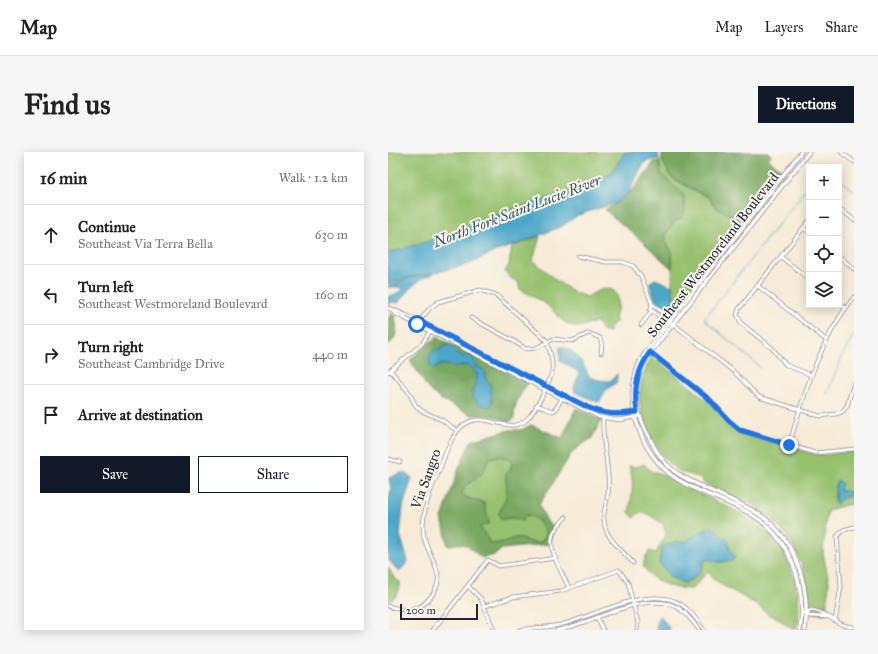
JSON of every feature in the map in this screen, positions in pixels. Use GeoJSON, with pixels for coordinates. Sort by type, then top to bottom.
{"type":"FeatureCollection","features":[{"type":"Feature","properties":{"kind":"street","name":"Southeast Westmoreland Boulevard"},"geometry":{"type":"LineString","coordinates":[[801,152],[639,362],[633,379],[632,400],[637,417],[660,458],[674,471],[753,510],[766,519],[786,540],[797,561],[803,578],[804,630]]}},
{"type":"Feature","properties":{"kind":"street","name":"Southeast Westmoreland Boulevard"},"geometry":{"type":"LineString","coordinates":[[670,321],[809,152]]}},
{"type":"Feature","properties":{"kind":"street"},"geometry":{"type":"LineString","coordinates":[[841,152],[854,162]]}},
{"type":"Feature","properties":{"kind":"street"},"geometry":{"type":"LineString","coordinates":[[842,210],[854,220]]}},
{"type":"Feature","properties":{"kind":"street"},"geometry":{"type":"LineString","coordinates":[[806,225],[739,309],[737,315],[742,324],[772,348],[786,365],[811,375]]}},
{"type":"Feature","properties":{"kind":"street"},"geometry":{"type":"LineString","coordinates":[[578,256],[605,262],[623,262],[633,266],[641,276],[652,304],[670,321],[733,371],[759,397],[820,416],[836,414],[842,412],[847,406],[854,383]]}},
{"type":"Feature","properties":{"kind":"street"},"geometry":{"type":"LineString","coordinates":[[781,257],[806,277]]}},
{"type":"Feature","properties":{"kind":"street"},"geometry":{"type":"LineString","coordinates":[[842,259],[854,269]]}},
{"type":"Feature","properties":{"kind":"street"},"geometry":{"type":"LineString","coordinates":[[758,286],[826,340]]}},
{"type":"Feature","properties":{"kind":"street"},"geometry":{"type":"LineString","coordinates":[[418,323],[430,308],[438,302],[474,290],[486,290],[496,295],[539,332],[547,342],[552,360],[550,378],[528,419],[523,423],[507,425],[485,419],[476,419],[464,424],[456,430],[442,420],[422,411],[416,406],[408,391],[389,371],[422,344],[430,331]]}},
{"type":"Feature","properties":{"kind":"street"},"geometry":{"type":"LineString","coordinates":[[789,445],[811,375],[826,340],[845,308],[854,297]]}},
{"type":"Feature","properties":{"kind":"street"},"geometry":{"type":"LineString","coordinates":[[641,325],[651,310],[652,304]]}},
{"type":"Feature","properties":{"kind":"street"},"geometry":{"type":"LineString","coordinates":[[388,308],[545,387],[603,419],[620,420],[637,417]]}},
{"type":"Feature","properties":{"kind":"street"},"geometry":{"type":"LineString","coordinates":[[651,310],[670,321]]}},
{"type":"Feature","properties":{"kind":"street"},"geometry":{"type":"LineString","coordinates":[[470,318],[510,338],[526,349],[536,348],[558,338],[572,341],[578,340],[589,333],[597,335],[602,342],[601,353]]}},
{"type":"Feature","properties":{"kind":"street"},"geometry":{"type":"LineString","coordinates":[[418,323],[430,331],[545,387]]}},
{"type":"Feature","properties":{"kind":"street"},"geometry":{"type":"LineString","coordinates":[[648,351],[710,400],[734,426],[740,430],[815,453],[854,449]]}},
{"type":"Feature","properties":{"kind":"street"},"geometry":{"type":"LineString","coordinates":[[536,405],[552,412],[555,410],[563,397]]}},
{"type":"Feature","properties":{"kind":"street"},"geometry":{"type":"LineString","coordinates":[[563,397],[603,414],[614,415],[635,412]]}},
{"type":"Feature","properties":{"kind":"street"},"geometry":{"type":"LineString","coordinates":[[603,414],[602,432],[608,485],[603,512],[604,523],[610,537],[633,563]]}},
{"type":"Feature","properties":{"kind":"street","name":"Via Sangro"},"geometry":{"type":"LineString","coordinates":[[388,606],[406,611],[414,609],[422,606],[435,592],[439,574],[424,536],[423,523],[436,477],[456,430]]}},
{"type":"Feature","properties":{"kind":"street"},"geometry":{"type":"LineString","coordinates":[[388,459],[400,462]]}},
{"type":"Feature","properties":{"kind":"street"},"geometry":{"type":"LineString","coordinates":[[566,517],[556,527],[552,536],[552,546],[569,588]]}},
{"type":"Feature","properties":{"kind":"street"},"geometry":{"type":"LineString","coordinates":[[835,621],[840,587],[837,537],[843,530],[854,527]]}},
{"type":"Feature","properties":{"kind":"street"},"geometry":{"type":"LineString","coordinates":[[433,630],[488,560],[499,566],[556,558]]}},
{"type":"Feature","properties":{"kind":"street"},"geometry":{"type":"LineString","coordinates":[[485,606],[513,597],[553,593],[619,570],[628,583],[638,623],[636,630]]}},
{"type":"Feature","properties":{"kind":"street"},"geometry":{"type":"LineString","coordinates":[[468,586],[481,598],[494,630]]}},
{"type":"Feature","properties":{"kind":"street"},"geometry":{"type":"LineString","coordinates":[[519,630],[564,624],[632,602],[658,597],[672,600],[683,605],[698,620],[704,630]]}},
{"type":"Feature","properties":{"kind":"street"},"geometry":{"type":"LineString","coordinates":[[557,630],[633,606],[658,602],[671,604],[680,609],[699,630]]}},
{"type":"Feature","properties":{"kind":"street"},"geometry":{"type":"LineString","coordinates":[[680,609],[683,605]]}},
{"type":"Feature","properties":{"kind":"street"},"geometry":{"type":"LineString","coordinates":[[804,613],[811,610],[819,611],[835,621],[854,626]]}},
{"type":"Feature","properties":{"kind":"street"},"geometry":{"type":"LineString","coordinates":[[596,613],[603,630]]}},
{"type":"Feature","properties":{"kind":"street","name":"Southeast Westmoreland Boulevard"},"geometry":{"type":"LineString","coordinates":[[800,630],[804,613]]}},
{"type":"Feature","properties":{"kind":"street"},"geometry":{"type":"LineString","coordinates":[[804,613],[809,616],[827,617]]}},
{"type":"Feature","properties":{"kind":"street"},"geometry":{"type":"LineString","coordinates":[[564,624],[565,628]]}},
{"type":"Feature","properties":{"kind":"green space"},"geometry":{"type":"Polygon","coordinates":[[[388,152],[637,152],[612,185],[388,264],[388,152]]]}},
{"type":"Feature","properties":{"kind":"green space"},"geometry":{"type":"Polygon","coordinates":[[[662,152],[768,152],[771,155],[768,159],[783,171],[753,204],[754,208],[741,225],[731,215],[716,208],[708,197],[670,176],[662,159],[662,152]]]}},
{"type":"Feature","properties":{"kind":"green space"},"geometry":{"type":"Polygon","coordinates":[[[662,159],[670,176],[708,197],[716,208],[731,215],[741,225],[679,305],[672,289],[672,252],[665,240],[667,232],[675,221],[675,188],[661,174],[659,161],[662,159]]]}},
{"type":"Feature","properties":{"kind":"green space"},"geometry":{"type":"Polygon","coordinates":[[[659,161],[661,174],[683,194],[685,203],[685,210],[682,218],[675,221],[665,235],[666,243],[672,252],[672,269],[605,210],[627,195],[638,184],[654,162],[659,161]]]}},
{"type":"Feature","properties":{"kind":"green space"},"geometry":{"type":"Polygon","coordinates":[[[540,236],[533,260],[558,282],[572,291],[587,297],[605,289],[613,290],[616,294],[618,306],[615,319],[617,321],[612,325],[609,332],[603,332],[597,322],[577,327],[565,323],[546,304],[520,289],[518,282],[509,277],[505,271],[509,265],[512,247],[540,236]]]}},
{"type":"Feature","properties":{"kind":"green space"},"geometry":{"type":"Polygon","coordinates":[[[391,313],[395,316],[396,332],[394,339],[388,345],[388,320],[391,313]]]}},
{"type":"Feature","properties":{"kind":"green space"},"geometry":{"type":"Polygon","coordinates":[[[437,337],[528,383],[518,400],[514,419],[508,422],[493,416],[471,415],[440,399],[428,389],[410,360],[437,337]],[[447,345],[439,350],[438,365],[467,365],[477,373],[476,381],[471,393],[492,403],[490,384],[484,377],[486,374],[483,369],[477,367],[472,356],[465,358],[460,356],[447,345]]]}},
{"type":"Feature","properties":{"kind":"green space"},"geometry":{"type":"Polygon","coordinates":[[[652,356],[709,402],[739,431],[814,454],[826,455],[854,451],[854,492],[841,492],[840,487],[842,485],[835,485],[835,503],[842,498],[854,495],[854,503],[828,510],[826,518],[823,553],[829,582],[826,614],[810,613],[809,596],[802,564],[787,536],[777,524],[765,513],[751,504],[711,487],[697,477],[677,470],[668,463],[661,453],[645,424],[640,402],[642,380],[652,356]]]}},
{"type":"Feature","properties":{"kind":"green space"},"geometry":{"type":"Polygon","coordinates":[[[576,408],[601,420],[592,438],[573,451],[539,505],[548,523],[555,528],[551,536],[551,544],[502,549],[495,555],[482,558],[463,544],[448,546],[442,518],[459,468],[471,441],[509,430],[521,430],[531,425],[562,438],[576,408]],[[499,456],[490,458],[483,472],[466,486],[462,493],[465,497],[484,503],[489,523],[479,527],[486,535],[489,543],[496,544],[516,538],[534,543],[541,542],[546,536],[545,532],[542,525],[534,517],[527,515],[522,521],[515,518],[501,519],[499,514],[507,495],[506,474],[511,469],[512,462],[509,459],[499,456]]]}},
{"type":"Feature","properties":{"kind":"green space"},"geometry":{"type":"Polygon","coordinates":[[[499,456],[509,459],[512,462],[511,469],[506,475],[507,495],[499,513],[501,519],[515,518],[523,521],[524,516],[527,515],[534,517],[544,528],[546,535],[541,542],[534,543],[516,538],[496,544],[489,543],[486,535],[479,527],[489,523],[484,503],[465,497],[462,493],[469,483],[483,472],[490,458],[499,456]]]}},
{"type":"Feature","properties":{"kind":"green space"},"geometry":{"type":"Polygon","coordinates":[[[644,464],[652,472],[656,472],[735,510],[762,528],[773,539],[783,552],[796,586],[799,618],[796,628],[792,629],[776,617],[769,615],[756,604],[722,585],[714,579],[708,571],[692,589],[677,588],[664,584],[652,577],[647,572],[643,566],[646,556],[649,551],[656,553],[666,534],[664,525],[648,514],[639,513],[634,518],[629,512],[632,495],[632,477],[629,466],[637,467],[644,464]],[[713,527],[710,528],[685,542],[676,542],[661,549],[659,564],[668,572],[670,577],[684,583],[697,575],[702,569],[704,561],[708,559],[717,562],[732,561],[735,557],[730,550],[728,541],[713,527]]]}},
{"type":"Feature","properties":{"kind":"green space"},"geometry":{"type":"Polygon","coordinates":[[[388,567],[394,578],[400,582],[398,592],[391,600],[388,600],[388,567]]]}},
{"type":"Feature","properties":{"kind":"water","name":"North Fork Saint Lucie River"},"geometry":{"type":"Polygon","coordinates":[[[625,152],[658,152],[659,159],[647,161],[642,166],[629,192],[616,203],[578,215],[562,226],[518,244],[496,251],[470,264],[434,273],[409,277],[388,284],[388,253],[469,227],[496,215],[591,185],[611,173],[625,152]]]}},
{"type":"Feature","properties":{"kind":"water"},"geometry":{"type":"Polygon","coordinates":[[[433,274],[413,285],[399,302],[396,304],[394,301],[388,305],[388,297],[403,290],[401,287],[388,286],[409,278],[433,274]]]}},
{"type":"Feature","properties":{"kind":"water"},"geometry":{"type":"Polygon","coordinates":[[[655,279],[672,286],[673,298],[675,301],[674,306],[665,308],[655,299],[649,283],[655,279]]]}},
{"type":"Feature","properties":{"kind":"water"},"geometry":{"type":"Polygon","coordinates":[[[447,345],[453,347],[454,351],[458,355],[472,356],[477,367],[483,369],[486,374],[484,377],[490,384],[492,403],[490,407],[478,404],[472,397],[477,374],[467,365],[456,367],[442,364],[434,369],[431,367],[431,354],[434,350],[439,350],[447,345]]]}},
{"type":"Feature","properties":{"kind":"water"},"geometry":{"type":"Polygon","coordinates":[[[560,347],[564,347],[575,354],[583,364],[588,375],[593,378],[610,381],[617,374],[617,382],[606,390],[600,401],[597,402],[575,392],[574,387],[579,372],[560,361],[560,347]]]}},
{"type":"Feature","properties":{"kind":"water"},"geometry":{"type":"Polygon","coordinates":[[[400,473],[405,473],[412,478],[403,507],[400,535],[408,561],[399,572],[388,559],[388,503],[391,489],[389,478],[400,473]]]}},
{"type":"Feature","properties":{"kind":"water"},"geometry":{"type":"Polygon","coordinates":[[[837,481],[842,483],[840,491],[854,492],[854,495],[842,498],[837,504],[835,503],[835,487],[837,481]]]}},
{"type":"Feature","properties":{"kind":"water"},"geometry":{"type":"Polygon","coordinates":[[[713,527],[728,541],[730,550],[735,557],[732,561],[717,562],[708,559],[704,561],[702,568],[697,574],[684,583],[669,576],[668,572],[659,564],[663,546],[676,542],[685,542],[699,533],[713,527]]]}},
{"type":"Feature","properties":{"kind":"water"},"geometry":{"type":"Polygon","coordinates":[[[660,615],[669,630],[656,630],[657,619],[660,615]]]}},
{"type":"Feature","properties":{"kind":"waterway"},"geometry":{"type":"LineString","coordinates":[[842,181],[854,191]]}},
{"type":"Feature","properties":{"kind":"waterway"},"geometry":{"type":"LineString","coordinates":[[761,368],[704,319],[806,189]]}},
{"type":"Feature","properties":{"kind":"waterway"},"geometry":{"type":"LineString","coordinates":[[827,394],[843,354],[854,334]]}},
{"type":"Feature","properties":{"kind":"route"},"geometry":{"type":"LineString","coordinates":[[417,324],[419,321],[603,414],[614,415],[637,412],[635,387],[639,371],[650,352],[718,407],[734,426],[740,430],[789,445]]}}]}
